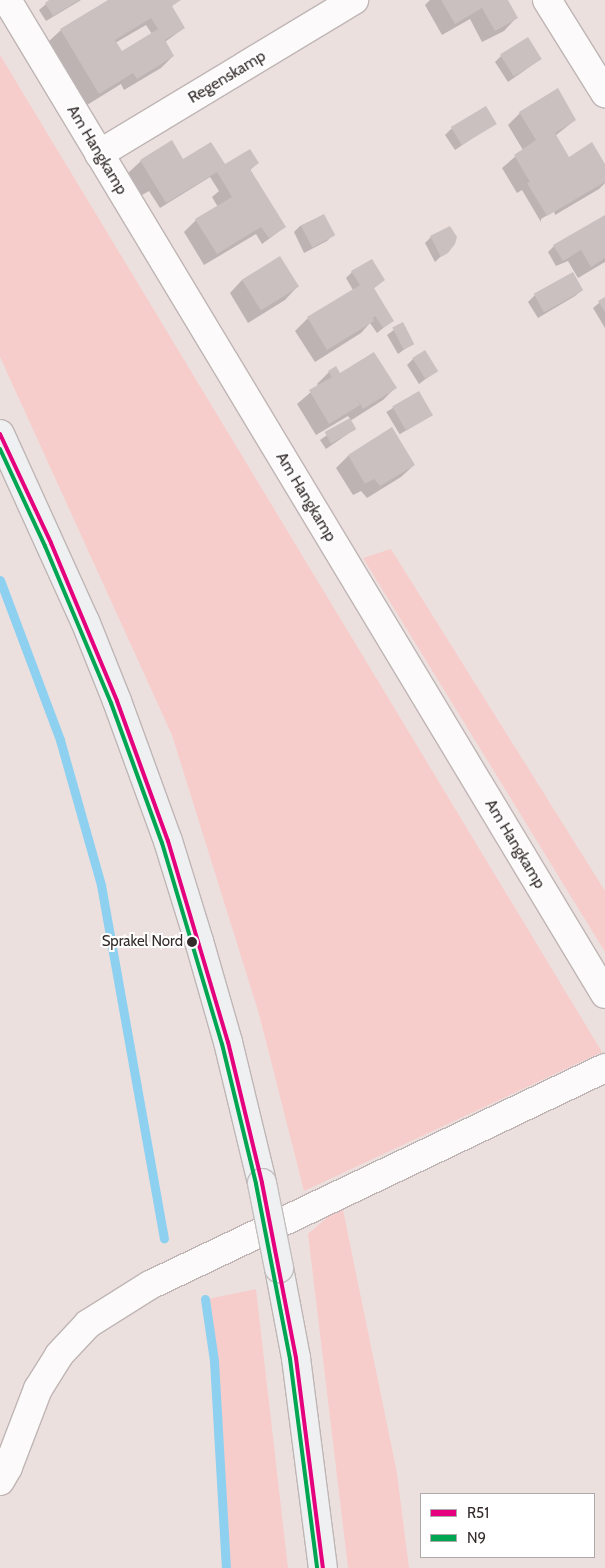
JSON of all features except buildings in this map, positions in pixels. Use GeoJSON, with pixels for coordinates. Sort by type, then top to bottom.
{"type":"FeatureCollection","features":[{"type":"Feature","properties":{"kind":"main road"},"geometry":{"type":"LineString","coordinates":[[0,434],[84,621],[117,701],[168,841],[228,1042],[262,1183],[296,1358],[324,1568]]}},
{"type":"Feature","properties":{"kind":"street","name":"Am Hangkamp"},"geometry":{"type":"LineString","coordinates":[[7,0],[605,994]]}},
{"type":"Feature","properties":{"kind":"street","name":"Regenskamp"},"geometry":{"type":"LineString","coordinates":[[99,154],[354,0]]}},
{"type":"Feature","properties":{"kind":"street"},"geometry":{"type":"LineString","coordinates":[[547,0],[605,93]]}},
{"type":"Feature","properties":{"kind":"street"},"geometry":{"type":"LineString","coordinates":[[0,1481],[8,1467],[38,1389],[59,1354],[88,1324],[150,1285],[605,1068]]}},
{"type":"Feature","properties":{"kind":"shaded area"},"geometry":{"type":"Polygon","coordinates":[[[0,55],[602,1052],[304,1191],[259,1014],[172,735],[0,357],[0,55]]]}},
{"type":"Feature","properties":{"kind":"shaded area"},"geometry":{"type":"Polygon","coordinates":[[[391,549],[605,891],[605,952],[363,558],[391,549]]]}},
{"type":"Feature","properties":{"kind":"shaded area"},"geometry":{"type":"Polygon","coordinates":[[[342,1205],[397,1473],[409,1568],[348,1568],[308,1234],[342,1205]]]}},
{"type":"Feature","properties":{"kind":"shaded area"},"geometry":{"type":"Polygon","coordinates":[[[256,1289],[288,1568],[228,1568],[208,1299],[256,1289]]]}},
{"type":"Feature","properties":{"kind":"waterway"},"geometry":{"type":"LineString","coordinates":[[0,580],[60,740],[101,885],[164,1238]]}},
{"type":"Feature","properties":{"kind":"waterway"},"geometry":{"type":"LineString","coordinates":[[205,1299],[214,1361],[226,1568]]}},
{"type":"Feature","properties":{"kind":"transit line","name":"R51"},"geometry":{"type":"LineString","coordinates":[[0,434],[51,543],[117,701],[168,841],[228,1042],[262,1183],[296,1358],[323,1568]]}},
{"type":"Feature","properties":{"kind":"transit line","name":"N9"},"geometry":{"type":"LineString","coordinates":[[0,449],[45,546],[111,703],[162,843],[222,1044],[256,1184],[290,1359],[317,1568]]}},
{"type":"Feature","properties":{"kind":"place","name":"Sprakel Nord"},"geometry":{"type":"Point","coordinates":[192,942]}}]}
